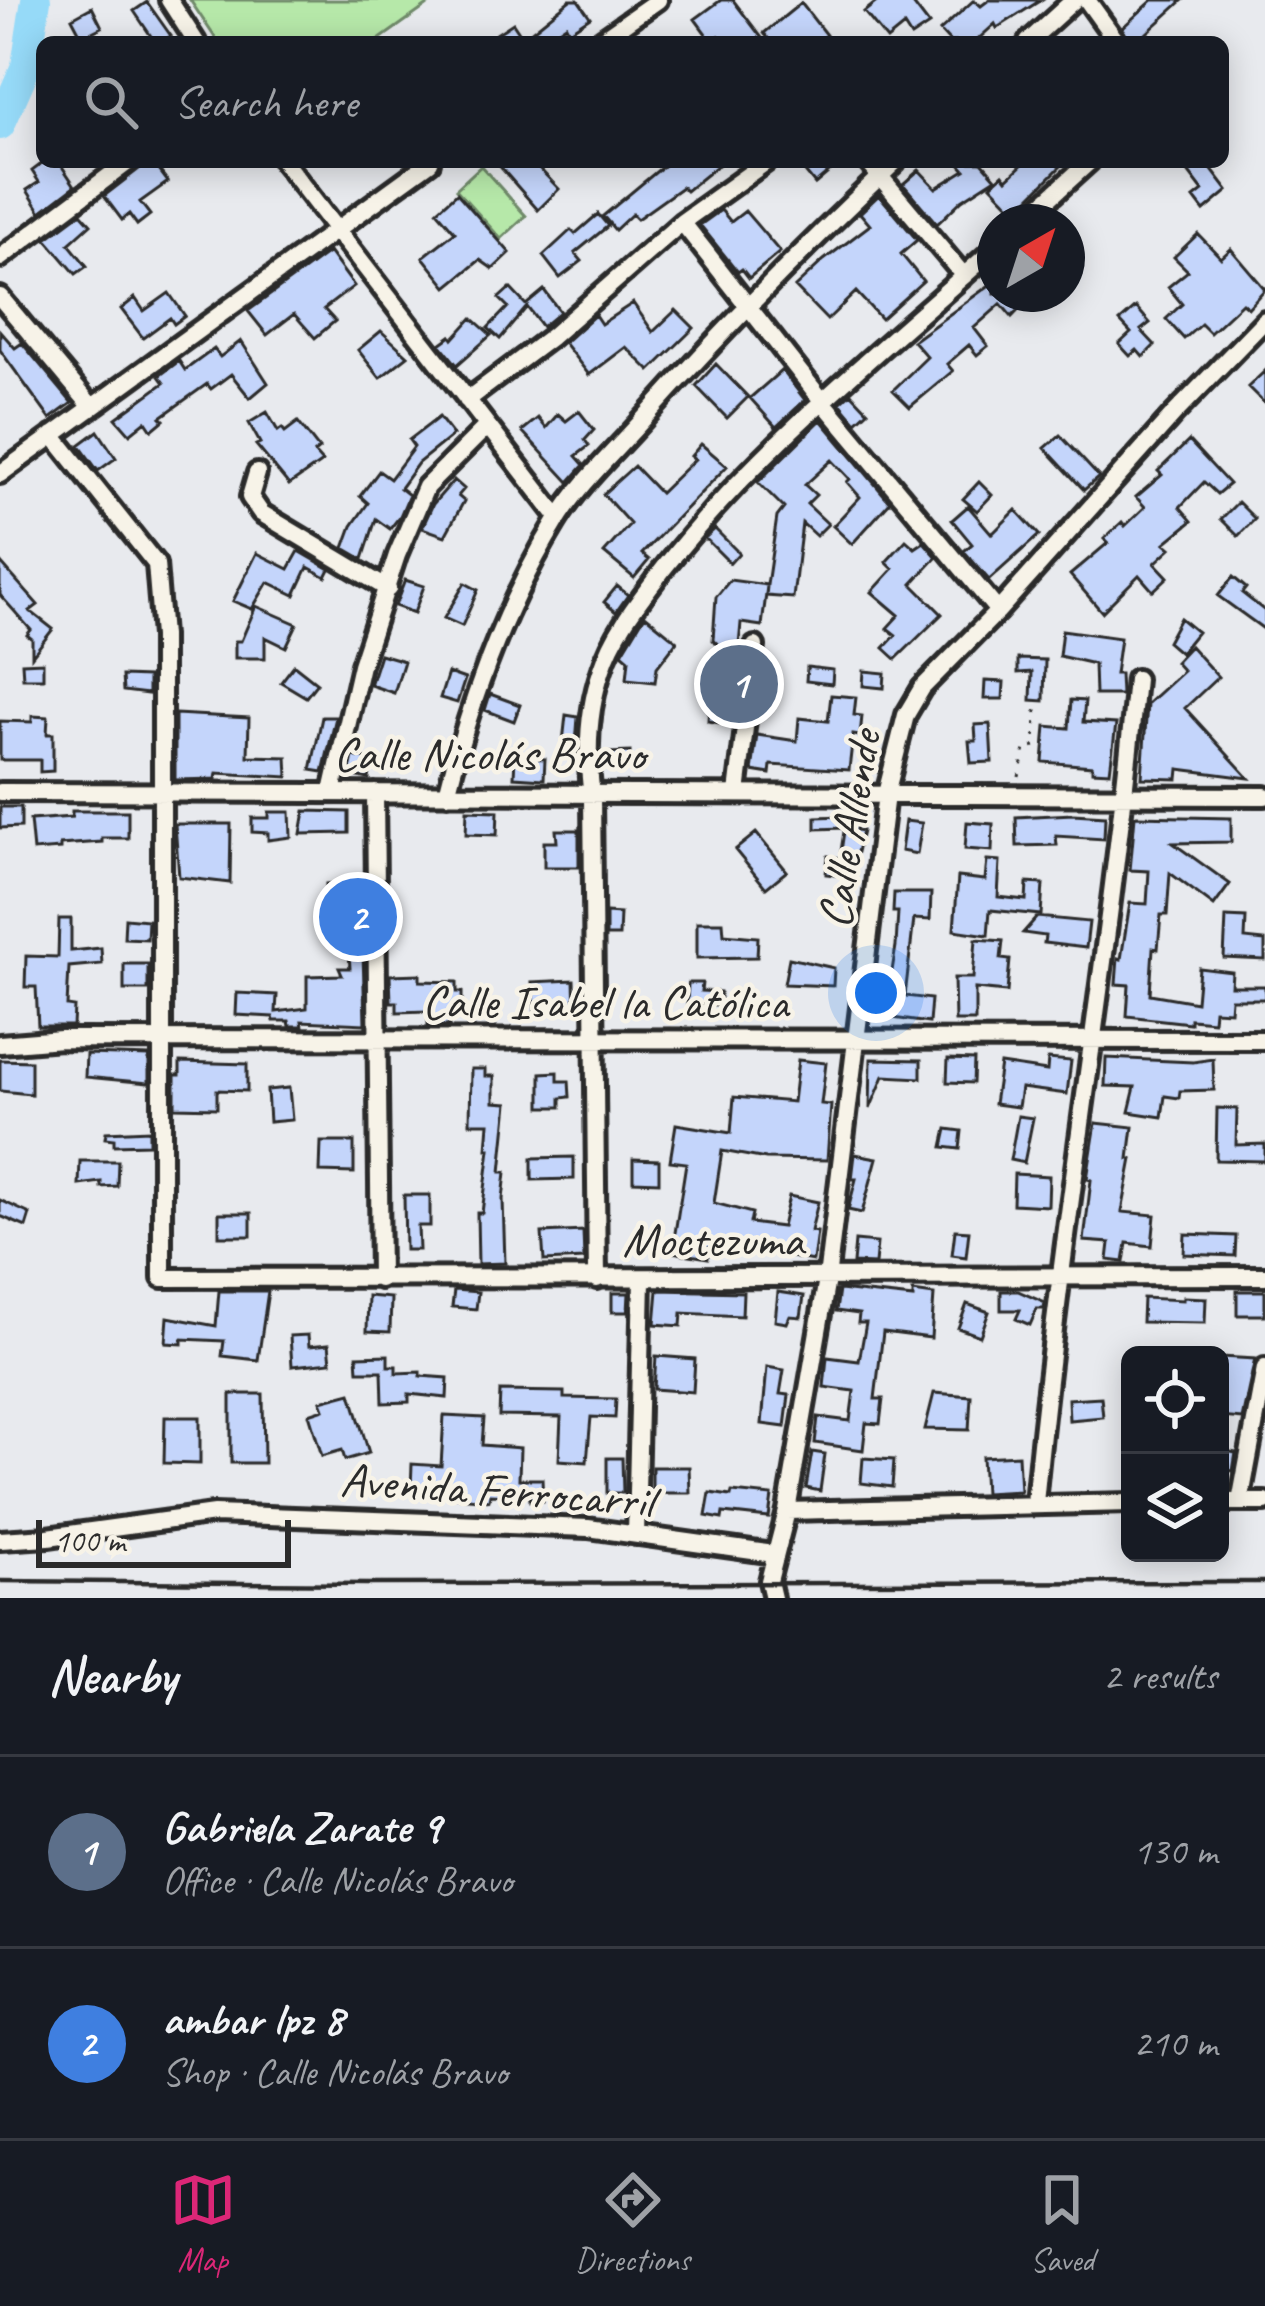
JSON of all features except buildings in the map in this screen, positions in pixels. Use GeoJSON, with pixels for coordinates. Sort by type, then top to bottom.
{"type":"FeatureCollection","features":[{"type":"Feature","properties":{"kind":"street"},"geometry":{"type":"LineString","coordinates":[[169,0],[192,36]]}},
{"type":"Feature","properties":{"kind":"street"},"geometry":{"type":"LineString","coordinates":[[607,36],[658,0]]}},
{"type":"Feature","properties":{"kind":"street"},"geometry":{"type":"LineString","coordinates":[[1035,36],[1074,0]]}},
{"type":"Feature","properties":{"kind":"street"},"geometry":{"type":"LineString","coordinates":[[1088,0],[1113,36]]}},
{"type":"Feature","properties":{"kind":"street"},"geometry":{"type":"LineString","coordinates":[[0,258],[119,168]]}},
{"type":"Feature","properties":{"kind":"street"},"geometry":{"type":"LineString","coordinates":[[289,168],[559,517]]}},
{"type":"Feature","properties":{"kind":"street"},"geometry":{"type":"LineString","coordinates":[[0,473],[422,168]]}},
{"type":"Feature","properties":{"kind":"street"},"geometry":{"type":"LineString","coordinates":[[466,400],[551,337],[682,222],[758,168]]}},
{"type":"Feature","properties":{"kind":"street"},"geometry":{"type":"LineString","coordinates":[[1043,204],[1082,168]]}},
{"type":"Feature","properties":{"kind":"street"},"geometry":{"type":"LineString","coordinates":[[447,794],[490,664],[525,578],[559,517],[680,377],[874,169],[964,276]]}},
{"type":"Feature","properties":{"kind":"street"},"geometry":{"type":"LineString","coordinates":[[682,222],[824,403],[998,610]]}},
{"type":"Feature","properties":{"kind":"street"},"geometry":{"type":"LineString","coordinates":[[598,1279],[592,796],[586,754],[602,667],[627,616],[691,534],[824,403],[977,264]]}},
{"type":"Feature","properties":{"kind":"street"},"geometry":{"type":"LineString","coordinates":[[0,297],[92,407]]}},
{"type":"Feature","properties":{"kind":"street","name":"Calle Allende"},"geometry":{"type":"LineString","coordinates":[[773,1598],[769,1582],[787,1511],[827,1279],[886,794],[906,715],[922,688],[1265,320]]}},
{"type":"Feature","properties":{"kind":"street"},"geometry":{"type":"LineString","coordinates":[[332,792],[355,687],[397,555],[426,487],[487,426]]}},
{"type":"Feature","properties":{"kind":"street"},"geometry":{"type":"LineString","coordinates":[[53,435],[155,564],[162,636],[161,1042]]}},
{"type":"Feature","properties":{"kind":"street"},"geometry":{"type":"LineString","coordinates":[[257,473],[250,496],[262,512],[388,590]]}},
{"type":"Feature","properties":{"kind":"street"},"geometry":{"type":"LineString","coordinates":[[737,793],[755,646]]}},
{"type":"Feature","properties":{"kind":"street"},"geometry":{"type":"LineString","coordinates":[[1036,1503],[1136,679]]}},
{"type":"Feature","properties":{"kind":"street","name":"Calle Nicolás Bravo"},"geometry":{"type":"LineString","coordinates":[[0,792],[1265,796]]}},
{"type":"Feature","properties":{"kind":"street"},"geometry":{"type":"LineString","coordinates":[[375,794],[380,1279]]}},
{"type":"Feature","properties":{"kind":"street","name":"Calle Isabel la Católica"},"geometry":{"type":"LineString","coordinates":[[0,1044],[61,1039],[1265,1040]]}},
{"type":"Feature","properties":{"kind":"street","name":"Moctezuma"},"geometry":{"type":"LineString","coordinates":[[161,1042],[162,1278],[1265,1276]]}},
{"type":"Feature","properties":{"kind":"street"},"geometry":{"type":"LineString","coordinates":[[636,1535],[642,1279]]}},
{"type":"Feature","properties":{"kind":"street"},"geometry":{"type":"LineString","coordinates":[[1240,1502],[1265,1369]]}},
{"type":"Feature","properties":{"kind":"street"},"geometry":{"type":"LineString","coordinates":[[1229,1502],[1265,1502]]}},
{"type":"Feature","properties":{"kind":"street"},"geometry":{"type":"LineString","coordinates":[[787,1511],[1121,1503]]}},
{"type":"Feature","properties":{"kind":"street","name":"Avenida Ferrocarril"},"geometry":{"type":"LineString","coordinates":[[0,1540],[214,1514],[588,1528],[774,1554]]}},
{"type":"Feature","properties":{"kind":"path"},"geometry":{"type":"LineString","coordinates":[[1016,794],[1025,748],[1035,746],[1036,710]]}},
{"type":"Feature","properties":{"kind":"green space"},"geometry":{"type":"Polygon","coordinates":[[[190,0],[435,0],[384,36],[214,36],[190,0]]]}},
{"type":"Feature","properties":{"kind":"green space"},"geometry":{"type":"Polygon","coordinates":[[[483,168],[526,216],[501,239],[456,189],[483,168]]]}},
{"type":"Feature","properties":{"kind":"waterway"},"geometry":{"type":"LineString","coordinates":[[0,125],[26,66],[36,0]]}},
{"type":"Feature","properties":{"kind":"railway"},"geometry":{"type":"LineString","coordinates":[[0,1581],[1265,1582]]}},
{"type":"Feature","properties":{"kind":"place","name":"Gabriela Zarate 9"},"geometry":{"type":"Point","coordinates":[739,684]}},
{"type":"Feature","properties":{"kind":"place","name":"ambar lpz 8"},"geometry":{"type":"Point","coordinates":[358,917]}}]}
